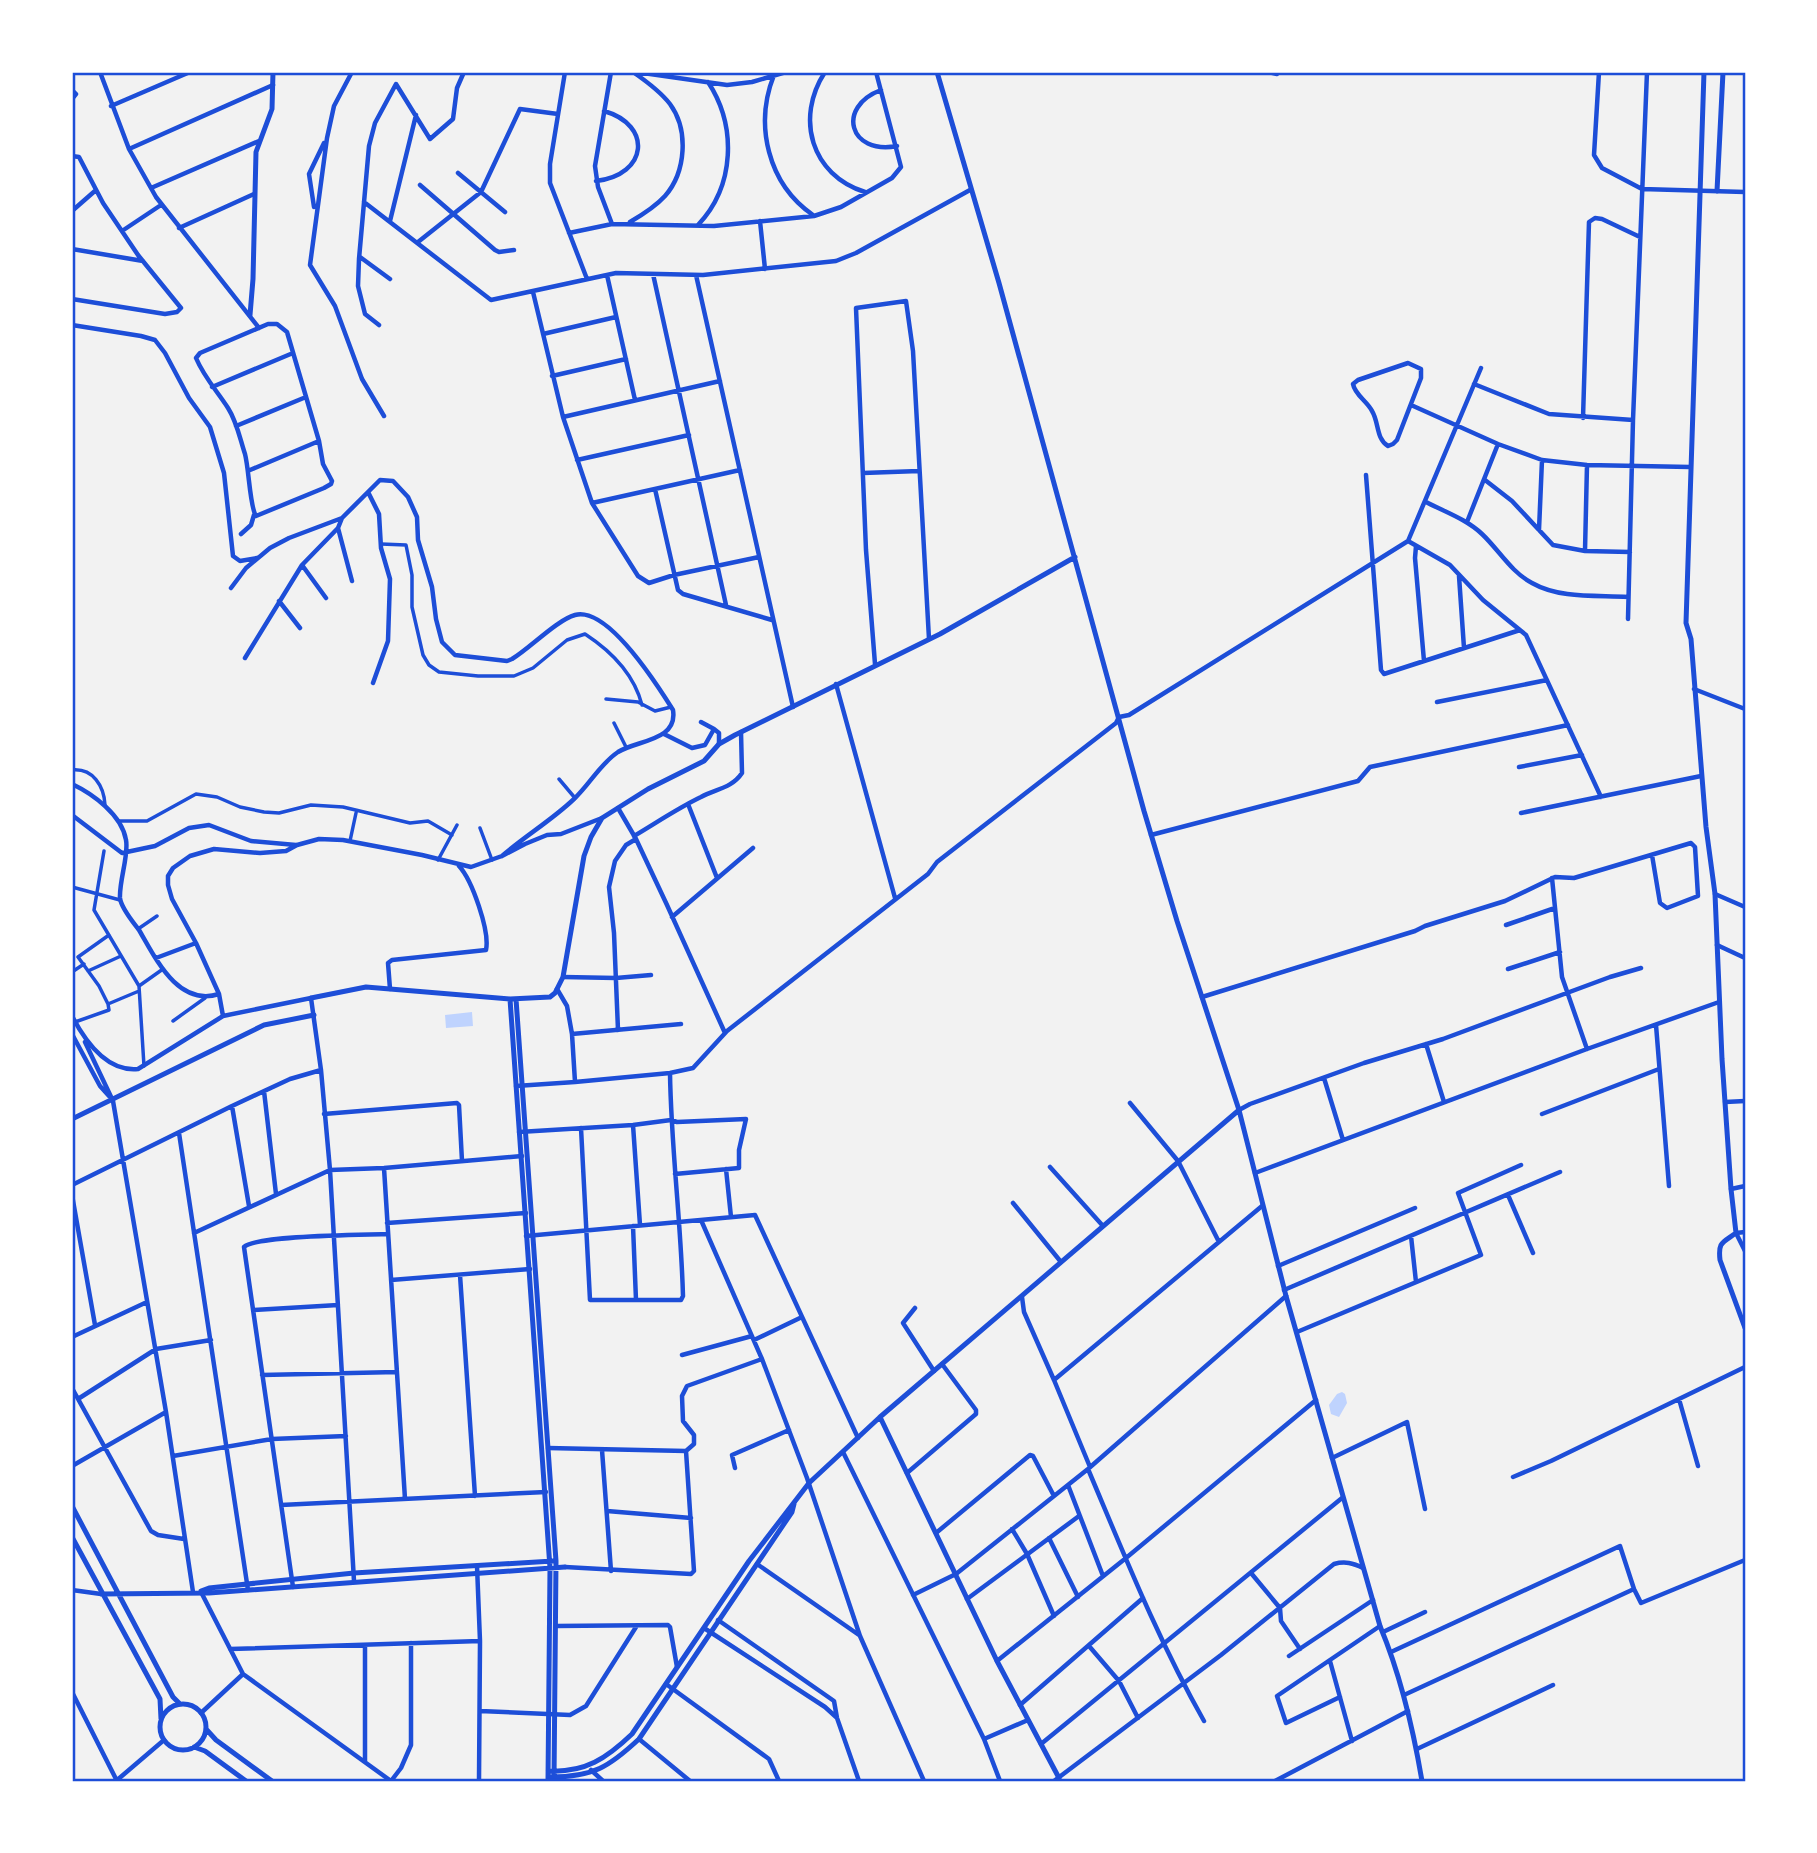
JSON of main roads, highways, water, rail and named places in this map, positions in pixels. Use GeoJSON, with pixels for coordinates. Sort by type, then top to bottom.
{"type":"FeatureCollection","features":[{"type":"Feature","properties":{"kind":"water"},"geometry":{"type":"Polygon","coordinates":[[[472,1012],[473,1026],[446,1028],[445,1015],[472,1012]]]}},
{"type":"Feature","properties":{"kind":"water"},"geometry":{"type":"Polygon","coordinates":[[[1342,1392],[1347,1403],[1339,1417],[1331,1414],[1329,1405],[1337,1394],[1342,1392]]]}}]}
